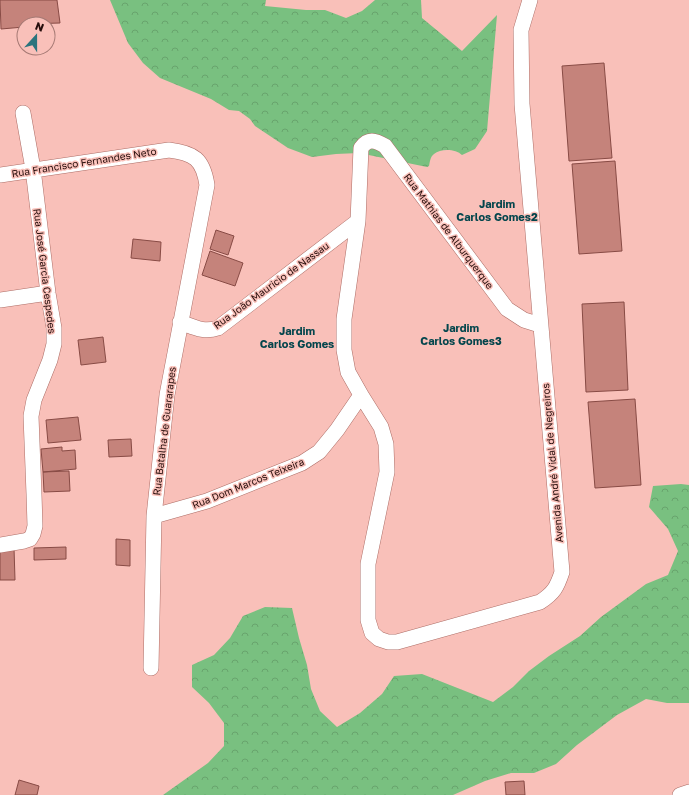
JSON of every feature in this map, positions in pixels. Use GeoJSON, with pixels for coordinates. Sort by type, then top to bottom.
{"type":"FeatureCollection","features":[{"type":"Feature","properties":{"kind":"street","name":"Avenida André Vidal de Negreiros"},"geometry":{"type":"LineString","coordinates":[[361,148],[358,221],[344,319],[344,350],[348,372],[381,427],[386,444],[387,472],[368,564],[368,620],[372,633],[379,639],[388,642],[397,642],[540,602],[551,595],[558,584],[562,572],[522,104],[521,30],[530,0]]}},
{"type":"Feature","properties":{"kind":"street","name":"Rua José Garcia Cespedes"},"geometry":{"type":"LineString","coordinates":[[0,545],[24,542],[30,539],[33,534],[35,526],[31,416],[34,400],[50,360],[54,344],[54,328],[48,293],[33,169],[23,113]]}},
{"type":"Feature","properties":{"kind":"street","name":"Rua Mathias de Alburquerque"},"geometry":{"type":"LineString","coordinates":[[361,148],[365,143],[371,141],[378,142],[385,146],[507,308],[524,320],[540,325]]}},
{"type":"Feature","properties":{"kind":"street","name":"Rua Francisco Fernandes Neto"},"geometry":{"type":"LineString","coordinates":[[0,175],[169,150]]}},
{"type":"Feature","properties":{"kind":"street","name":"Rua Batalha de Guararapes"},"geometry":{"type":"LineString","coordinates":[[151,668],[154,516],[167,395],[180,322],[208,185],[205,171],[197,159],[184,152],[169,150]]}},
{"type":"Feature","properties":{"kind":"street","name":"Rua João Mauricio de Nassau"},"geometry":{"type":"LineString","coordinates":[[180,322],[199,329],[209,330],[218,328],[358,221]]}},
{"type":"Feature","properties":{"kind":"street"},"geometry":{"type":"LineString","coordinates":[[0,300],[48,293]]}},
{"type":"Feature","properties":{"kind":"street","name":"Rua Dom Marcos Teixeira"},"geometry":{"type":"LineString","coordinates":[[154,516],[207,501],[302,463],[319,452],[337,430],[361,395]]}},
{"type":"Feature","properties":{"kind":"street"},"geometry":{"type":"LineString","coordinates":[[680,795],[689,792]]}},
{"type":"Feature","properties":{"kind":"green space"},"geometry":{"type":"Polygon","coordinates":[[[110,0],[266,0],[265,6],[306,10],[325,10],[346,18],[362,11],[375,0],[421,0],[422,18],[462,51],[497,15],[487,131],[475,149],[462,155],[456,151],[448,150],[437,152],[430,160],[429,166],[427,167],[359,153],[312,157],[288,148],[255,126],[250,119],[239,111],[229,110],[211,99],[160,78],[143,63],[128,43],[110,0]]]}},
{"type":"Feature","properties":{"kind":"green space"},"geometry":{"type":"Polygon","coordinates":[[[681,484],[689,485],[689,703],[667,703],[646,699],[617,715],[577,745],[556,764],[534,773],[511,773],[485,781],[453,795],[163,795],[208,763],[224,746],[224,723],[209,703],[192,687],[192,665],[214,655],[230,638],[243,616],[265,607],[292,608],[307,665],[311,689],[320,711],[337,727],[360,713],[382,694],[394,676],[422,674],[493,702],[513,687],[529,671],[580,636],[601,617],[646,584],[668,575],[678,551],[668,529],[649,507],[653,486],[681,484]]]}},
{"type":"Feature","properties":{"kind":"building"},"geometry":{"type":"Polygon","coordinates":[[[0,0],[57,0],[60,23],[56,23],[56,16],[16,16],[16,28],[1,29],[0,0]]]}},
{"type":"Feature","properties":{"kind":"building"},"geometry":{"type":"Polygon","coordinates":[[[604,63],[612,158],[569,161],[562,66],[604,63]]]}},
{"type":"Feature","properties":{"kind":"building"},"geometry":{"type":"Polygon","coordinates":[[[615,161],[622,251],[579,254],[572,164],[615,161]]]}},
{"type":"Feature","properties":{"kind":"building"},"geometry":{"type":"Polygon","coordinates":[[[216,230],[234,236],[228,255],[210,249],[216,230]]]}},
{"type":"Feature","properties":{"kind":"building"},"geometry":{"type":"Polygon","coordinates":[[[133,239],[161,242],[160,261],[131,258],[133,239]]]}},
{"type":"Feature","properties":{"kind":"building"},"geometry":{"type":"Polygon","coordinates":[[[210,251],[243,263],[235,286],[202,275],[210,251]]]}},
{"type":"Feature","properties":{"kind":"building"},"geometry":{"type":"Polygon","coordinates":[[[624,302],[628,390],[586,392],[582,304],[624,302]]]}},
{"type":"Feature","properties":{"kind":"building"},"geometry":{"type":"Polygon","coordinates":[[[103,337],[106,362],[81,365],[78,340],[103,337]]]}},
{"type":"Feature","properties":{"kind":"building"},"geometry":{"type":"Polygon","coordinates":[[[635,399],[641,485],[595,488],[588,402],[635,399]]]}},
{"type":"Feature","properties":{"kind":"building"},"geometry":{"type":"Polygon","coordinates":[[[78,417],[81,440],[48,443],[46,420],[78,417]]]}},
{"type":"Feature","properties":{"kind":"building"},"geometry":{"type":"Polygon","coordinates":[[[131,439],[132,456],[109,457],[108,440],[131,439]]]}},
{"type":"Feature","properties":{"kind":"building"},"geometry":{"type":"Polygon","coordinates":[[[62,447],[62,451],[75,450],[76,469],[43,472],[41,449],[62,447]]]}},
{"type":"Feature","properties":{"kind":"building"},"geometry":{"type":"Polygon","coordinates":[[[69,471],[70,491],[44,492],[43,472],[69,471]]]}},
{"type":"Feature","properties":{"kind":"building"},"geometry":{"type":"Polygon","coordinates":[[[116,539],[130,540],[130,566],[116,565],[116,539]]]}},
{"type":"Feature","properties":{"kind":"building"},"geometry":{"type":"Polygon","coordinates":[[[66,547],[66,559],[34,560],[34,548],[66,547]]]}},
{"type":"Feature","properties":{"kind":"building"},"geometry":{"type":"Polygon","coordinates":[[[0,548],[14,548],[15,580],[0,580],[0,548]]]}},
{"type":"Feature","properties":{"kind":"building"},"geometry":{"type":"Polygon","coordinates":[[[19,780],[39,786],[37,795],[15,795],[19,780]]]}},
{"type":"Feature","properties":{"kind":"building"},"geometry":{"type":"Polygon","coordinates":[[[524,781],[525,795],[506,795],[505,782],[524,781]]]}},
{"type":"Feature","properties":{"kind":"district","name":"Jardim Carlos Gomes2"},"geometry":{"type":"Point","coordinates":[497,210]}},
{"type":"Feature","properties":{"kind":"district","name":"Jardim Carlos Gomes3"},"geometry":{"type":"Point","coordinates":[461,334]}},
{"type":"Feature","properties":{"kind":"district","name":"Jardim Carlos Gomes"},"geometry":{"type":"Point","coordinates":[297,337]}}]}
